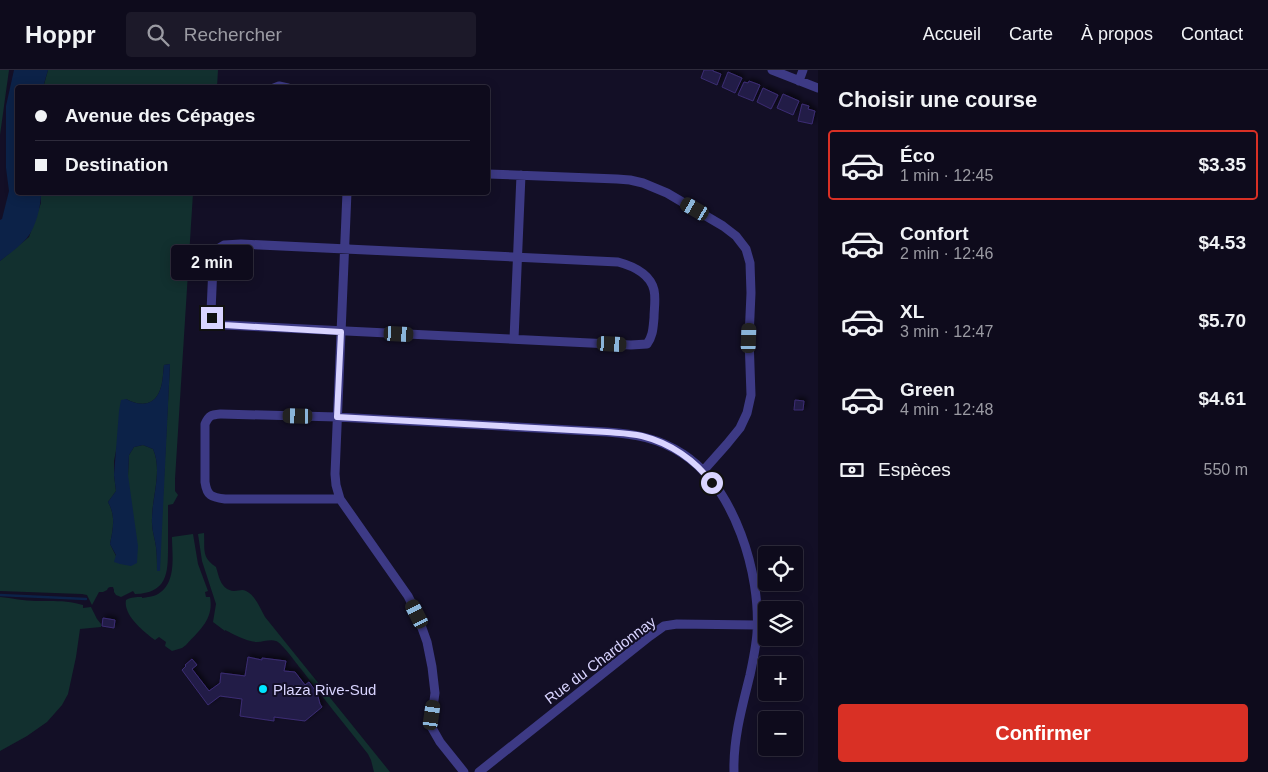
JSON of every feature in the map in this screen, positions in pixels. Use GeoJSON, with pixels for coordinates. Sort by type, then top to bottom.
{"type":"FeatureCollection","features":[{"type":"Feature","properties":{"kind":"street"},"geometry":{"type":"LineString","coordinates":[[772,70],[818,88]]}},
{"type":"Feature","properties":{"kind":"street"},"geometry":{"type":"LineString","coordinates":[[799,81],[803,70]]}},
{"type":"Feature","properties":{"kind":"street"},"geometry":{"type":"LineString","coordinates":[[490,174],[630,180],[666,193],[723,226],[736,236],[746,249],[750,263],[749,338],[751,396],[747,414],[740,428],[703,472]]}},
{"type":"Feature","properties":{"kind":"street"},"geometry":{"type":"LineString","coordinates":[[514,340],[521,175]]}},
{"type":"Feature","properties":{"kind":"street"},"geometry":{"type":"LineString","coordinates":[[347,195],[337,417],[336,485],[340,499],[408,596],[417,614],[432,667],[435,693],[431,722],[432,728],[440,742],[464,772]]}},
{"type":"Feature","properties":{"kind":"street"},"geometry":{"type":"LineString","coordinates":[[241,244],[517,257],[618,262],[643,273],[654,289],[655,301],[651,338],[646,344],[631,345],[514,340],[224,325],[212,318],[213,265],[216,253],[224,245],[241,244]]}},
{"type":"Feature","properties":{"kind":"street"},"geometry":{"type":"LineString","coordinates":[[340,499],[216,498],[209,494],[205,482],[205,424],[208,418],[212,415],[221,414],[337,417],[607,432],[641,436],[658,441],[683,454],[703,472],[719,492],[732,513],[749,559],[755,586],[757,625],[755,649],[737,731],[734,772]]}},
{"type":"Feature","properties":{"kind":"street","name":"Rue du Chardonnay"},"geometry":{"type":"LineString","coordinates":[[479,772],[664,626],[677,624],[757,625]]}},
{"type":"Feature","properties":{"kind":"green space"},"geometry":{"type":"Polygon","coordinates":[[[0,70],[9,70],[0,135],[0,70]]]}},
{"type":"Feature","properties":{"kind":"green space"},"geometry":{"type":"Polygon","coordinates":[[[48,70],[218,70],[217,85],[44,85],[48,70]]]}},
{"type":"Feature","properties":{"kind":"green space"},"geometry":{"type":"Polygon","coordinates":[[[41,195],[193,195],[175,479],[175,491],[178,495],[173,504],[168,505],[167,571],[160,585],[146,593],[135,594],[133,591],[121,597],[116,595],[113,587],[110,587],[103,592],[99,592],[92,605],[87,595],[82,594],[0,591],[0,261],[29,237],[41,203],[41,195]],[[170,364],[164,365],[161,387],[154,400],[141,404],[126,399],[114,461],[116,491],[108,502],[113,517],[110,544],[120,564],[129,455],[134,447],[143,445],[153,449],[156,458],[157,476],[152,526],[157,570],[159,571],[170,364]]]}},
{"type":"Feature","properties":{"kind":"green space"},"geometry":{"type":"Polygon","coordinates":[[[204,533],[206,556],[216,567],[223,586],[234,591],[245,590],[252,595],[265,617],[390,772],[374,772],[368,754],[279,643],[274,640],[257,642],[240,638],[225,631],[213,622],[216,604],[202,561],[198,534],[204,533]]]}},
{"type":"Feature","properties":{"kind":"green space"},"geometry":{"type":"Polygon","coordinates":[[[193,534],[198,564],[208,591],[205,592],[206,597],[210,597],[210,612],[205,624],[186,645],[172,651],[165,646],[166,642],[159,637],[155,640],[135,623],[126,606],[126,600],[134,597],[154,596],[164,589],[171,576],[173,560],[172,537],[193,534]]]}},
{"type":"Feature","properties":{"kind":"green space"},"geometry":{"type":"Polygon","coordinates":[[[0,597],[32,601],[77,603],[83,605],[83,608],[91,607],[101,627],[80,629],[68,694],[62,705],[47,722],[0,751],[0,597]]]}},
{"type":"Feature","properties":{"kind":"water"},"geometry":{"type":"Polygon","coordinates":[[[14,70],[48,70],[44,85],[15,85],[15,195],[41,195],[41,198],[33,228],[27,238],[0,261],[0,220],[2,219],[9,191],[6,168],[6,106],[14,70]]]}},
{"type":"Feature","properties":{"kind":"water"},"geometry":{"type":"Polygon","coordinates":[[[170,364],[160,571],[157,571],[152,529],[157,476],[156,458],[153,449],[143,445],[134,447],[129,455],[128,475],[138,546],[137,563],[131,566],[114,562],[116,555],[110,544],[113,517],[108,502],[116,491],[114,475],[121,400],[126,399],[146,404],[154,400],[161,387],[164,365],[170,364]]]}},
{"type":"Feature","properties":{"kind":"building"},"geometry":{"type":"Polygon","coordinates":[[[704,70],[713,70],[721,74],[717,85],[701,78],[704,70]]]}},
{"type":"Feature","properties":{"kind":"building"},"geometry":{"type":"Polygon","coordinates":[[[728,72],[742,78],[735,93],[722,87],[728,72]]]}},
{"type":"Feature","properties":{"kind":"building"},"geometry":{"type":"Polygon","coordinates":[[[749,81],[760,85],[753,101],[738,95],[744,82],[748,83],[749,81]]]}},
{"type":"Feature","properties":{"kind":"building"},"geometry":{"type":"Polygon","coordinates":[[[763,88],[778,95],[771,109],[757,102],[763,88]]]}},
{"type":"Feature","properties":{"kind":"building"},"geometry":{"type":"Polygon","coordinates":[[[783,94],[799,101],[793,115],[777,108],[783,94]]]}},
{"type":"Feature","properties":{"kind":"building"},"geometry":{"type":"Polygon","coordinates":[[[802,104],[809,106],[808,109],[815,111],[812,124],[798,121],[802,104]]]}},
{"type":"Feature","properties":{"kind":"building"},"geometry":{"type":"Polygon","coordinates":[[[795,400],[804,401],[803,410],[794,410],[795,400]]]}},
{"type":"Feature","properties":{"kind":"building"},"geometry":{"type":"Polygon","coordinates":[[[103,618],[115,620],[114,628],[102,626],[103,618]]]}},
{"type":"Feature","properties":{"kind":"building","name":"Plaza Rive-Sud"},"geometry":{"type":"Polygon","coordinates":[[[248,657],[262,660],[262,658],[286,661],[284,671],[295,672],[305,685],[309,682],[317,693],[322,707],[305,721],[274,717],[274,721],[240,716],[242,699],[220,696],[208,705],[182,670],[192,659],[197,665],[192,669],[209,691],[220,683],[221,673],[245,676],[248,657]]]}},
{"type":"Feature","properties":{"kind":"waterway"},"geometry":{"type":"LineString","coordinates":[[0,595],[86,599]]}},
{"type":"Feature","properties":{"kind":"place","name":"Plaza Rive-Sud"},"geometry":{"type":"Point","coordinates":[263,689]}},
{"type":"Feature","properties":{"kind":"route"},"geometry":{"type":"LineString","coordinates":[[212,318],[224,325],[341,332],[337,417],[607,432],[641,436],[658,441],[683,454],[706,474],[712,483]]}}]}
